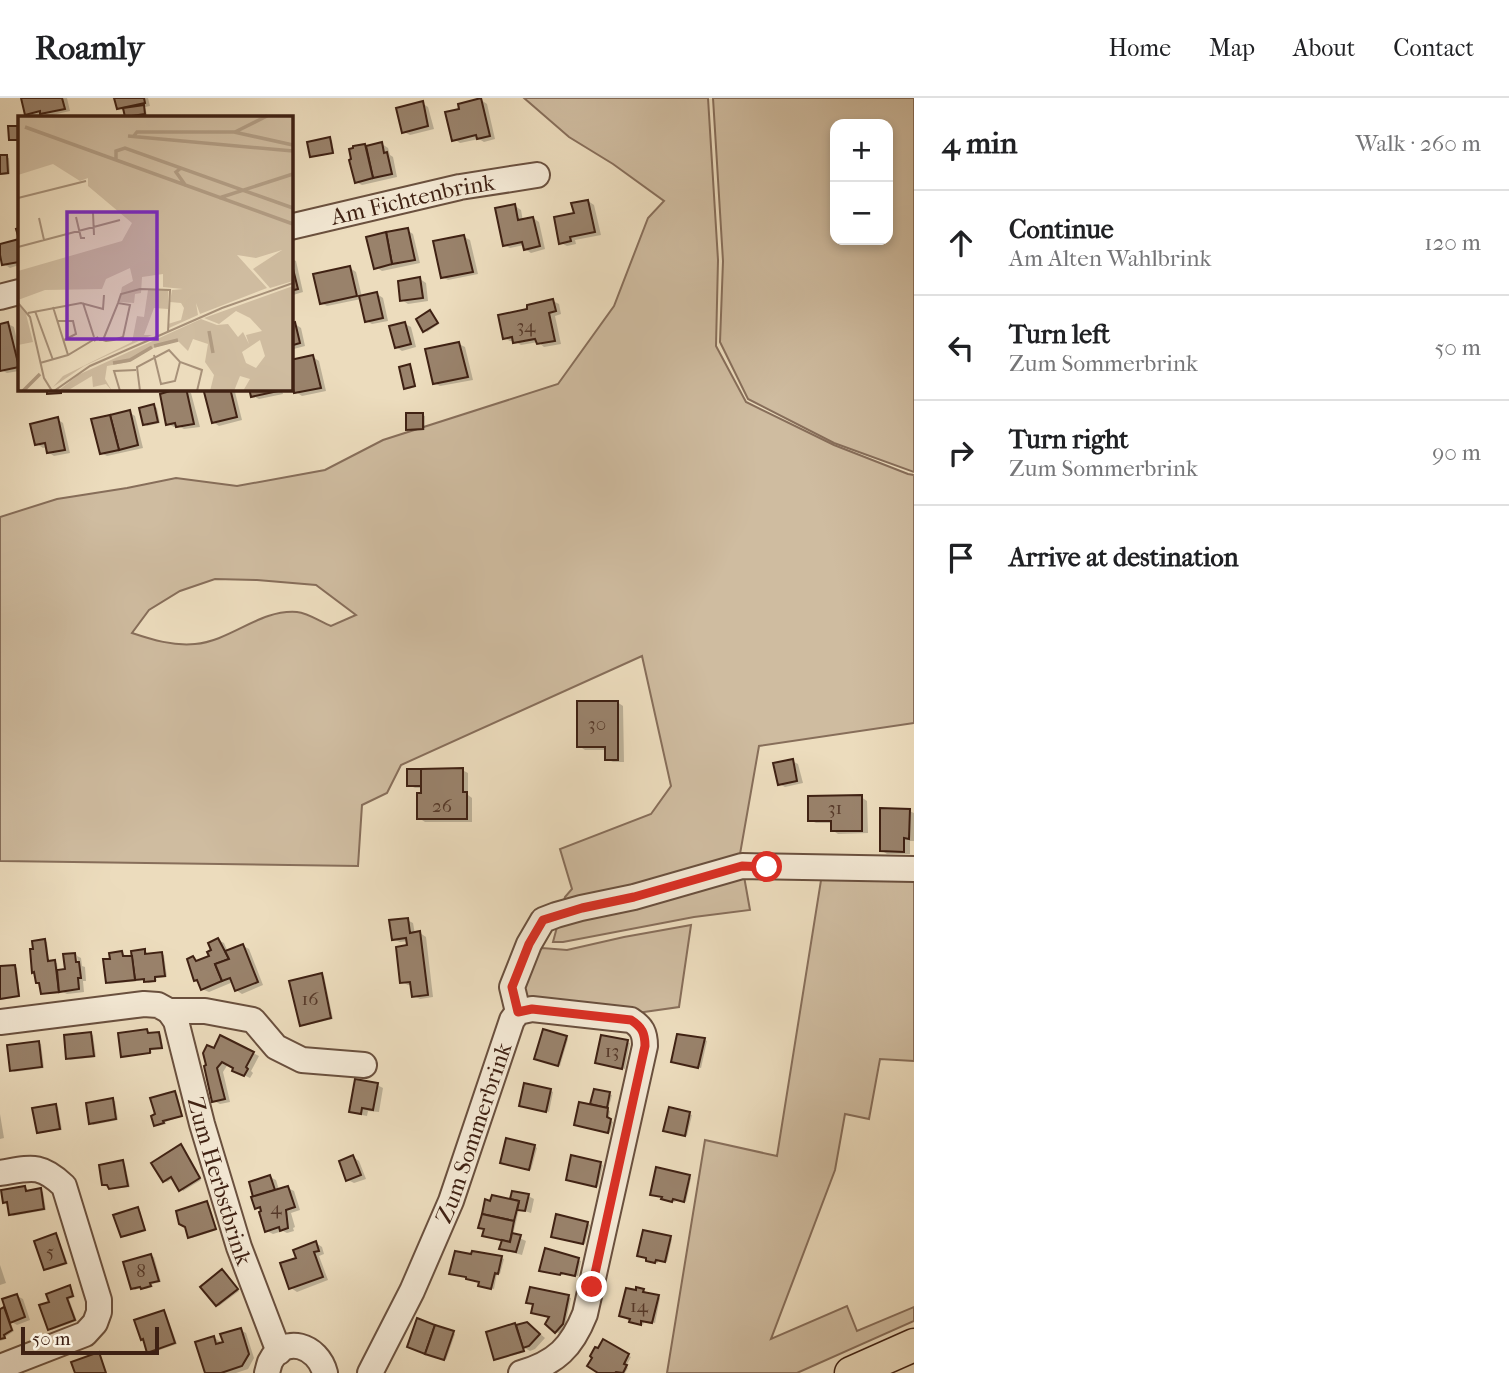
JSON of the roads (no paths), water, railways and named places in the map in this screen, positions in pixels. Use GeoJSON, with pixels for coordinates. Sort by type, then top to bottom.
{"type":"FeatureCollection","features":[{"type":"Feature","properties":{"kind":"main road"},"geometry":{"type":"LineString","coordinates":[[851,1373],[914,1345]]}},
{"type":"Feature","properties":{"kind":"street","name":"Am Fichtenbrink"},"geometry":{"type":"LineString","coordinates":[[292,227],[460,187],[537,175]]}},
{"type":"Feature","properties":{"kind":"street"},"geometry":{"type":"LineString","coordinates":[[0,297],[18,292]]}},
{"type":"Feature","properties":{"kind":"street"},"geometry":{"type":"LineString","coordinates":[[518,1012],[512,987],[524,955],[543,920],[556,915],[634,897],[742,866],[914,869]]}},
{"type":"Feature","properties":{"kind":"street"},"geometry":{"type":"LineString","coordinates":[[0,1022],[144,1004],[158,1005],[169,1011],[205,1011],[253,1020],[276,1047],[302,1060],[364,1065]]}},
{"type":"Feature","properties":{"kind":"street","name":"Zum Sommerbrink"},"geometry":{"type":"LineString","coordinates":[[370,1373],[412,1292],[451,1201],[512,1020],[518,1012],[532,1009],[631,1020],[640,1025],[645,1034],[645,1046],[585,1314],[578,1333],[567,1348],[550,1361],[521,1373]]}},
{"type":"Feature","properties":{"kind":"street","name":"Zum Herbstbrink"},"geometry":{"type":"LineString","coordinates":[[169,1011],[176,1021],[202,1124],[273,1362]]}},
{"type":"Feature","properties":{"kind":"street"},"geometry":{"type":"LineString","coordinates":[[0,1174],[30,1168],[43,1170],[54,1175],[64,1186],[99,1300],[99,1312],[85,1335],[0,1367]]}},
{"type":"Feature","properties":{"kind":"street"},"geometry":{"type":"LineString","coordinates":[[273,1362],[294,1346],[305,1347],[313,1351],[321,1361],[325,1373]]}}]}
